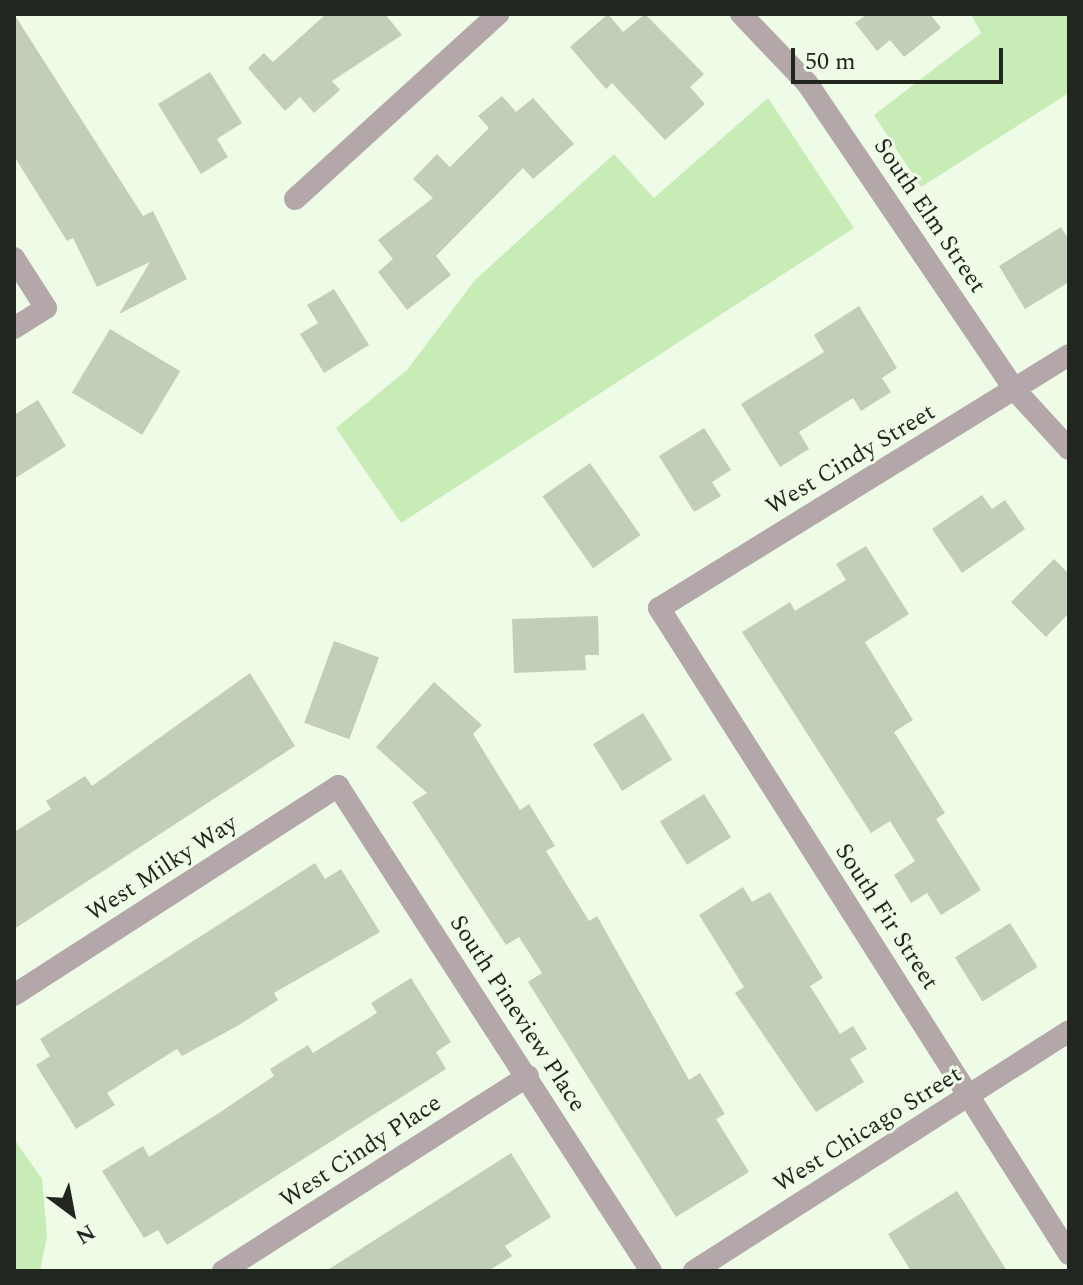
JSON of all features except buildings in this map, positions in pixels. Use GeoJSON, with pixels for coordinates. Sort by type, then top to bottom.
{"type":"FeatureCollection","features":[{"type":"Feature","properties":{"kind":"street"},"geometry":{"type":"LineString","coordinates":[[295,199],[498,14]]}},
{"type":"Feature","properties":{"kind":"street","name":"South Elm Street"},"geometry":{"type":"LineString","coordinates":[[741,14],[807,83],[1014,389],[1069,449]]}},
{"type":"Feature","properties":{"kind":"street"},"geometry":{"type":"LineString","coordinates":[[14,258],[46,308],[14,328]]}},
{"type":"Feature","properties":{"kind":"street","name":"West Cindy Street"},"geometry":{"type":"LineString","coordinates":[[659,608],[1069,355]]}},
{"type":"Feature","properties":{"kind":"street","name":"South Fir Street"},"geometry":{"type":"LineString","coordinates":[[659,608],[1069,1254]]}},
{"type":"Feature","properties":{"kind":"street","name":"West Milky Way"},"geometry":{"type":"LineString","coordinates":[[14,995],[338,786]]}},
{"type":"Feature","properties":{"kind":"street","name":"South Pineview Place"},"geometry":{"type":"LineString","coordinates":[[338,786],[651,1271]]}},
{"type":"Feature","properties":{"kind":"street","name":"West Chicago Street"},"geometry":{"type":"LineString","coordinates":[[694,1271],[1069,1031]]}},
{"type":"Feature","properties":{"kind":"street","name":"West Cindy Place"},"geometry":{"type":"LineString","coordinates":[[223,1271],[528,1076]]}},
{"type":"Feature","properties":{"kind":"green space"},"geometry":{"type":"Polygon","coordinates":[[[971,14],[1069,14],[1069,93],[921,187],[874,115],[981,33],[971,14]]]}},
{"type":"Feature","properties":{"kind":"green space"},"geometry":{"type":"Polygon","coordinates":[[[768,98],[854,228],[401,523],[336,428],[407,370],[475,280],[614,154],[654,198],[768,98]]]}},
{"type":"Feature","properties":{"kind":"green space"},"geometry":{"type":"Polygon","coordinates":[[[14,1139],[42,1179],[47,1236],[40,1271],[14,1271],[14,1139]]]}}]}
